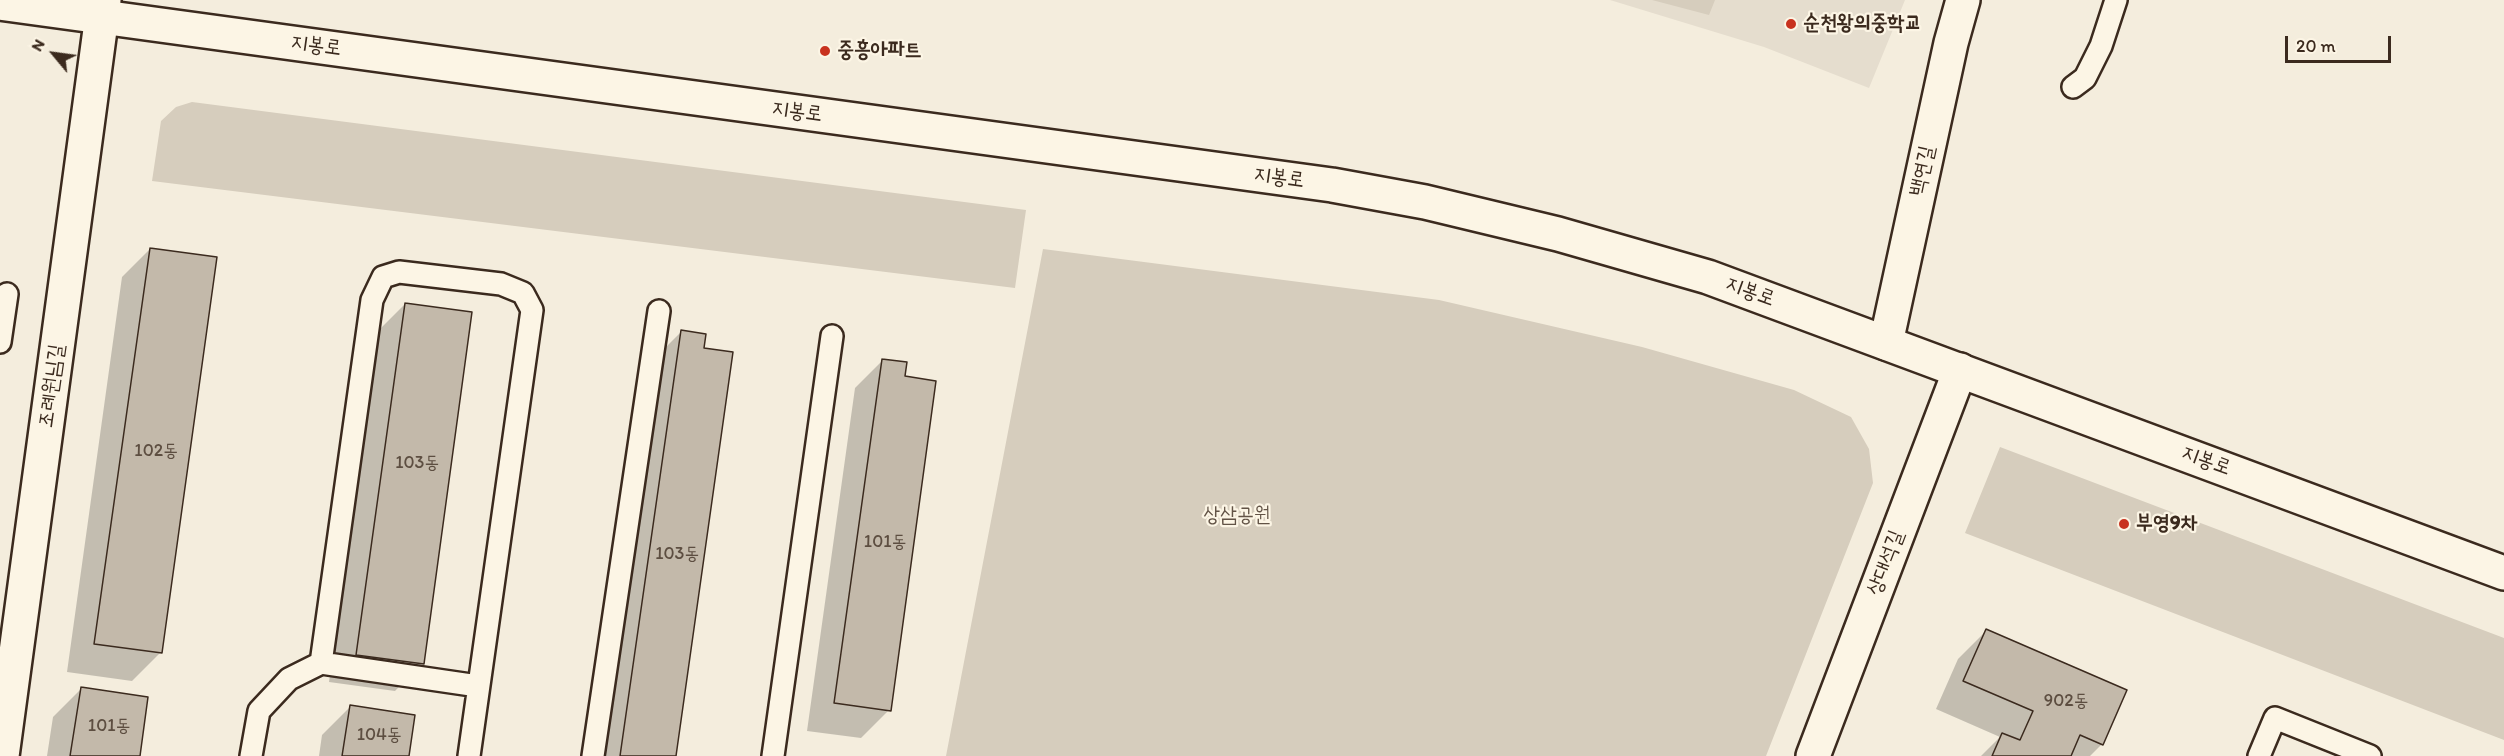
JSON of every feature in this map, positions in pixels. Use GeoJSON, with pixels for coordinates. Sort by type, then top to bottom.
{"type":"FeatureCollection","features":[{"type":"Feature","properties":{"kind":"main road","name":"백연길"},"geometry":{"type":"LineString","coordinates":[[1886,343],[1953,33],[1963,0]]}},
{"type":"Feature","properties":{"kind":"main road","name":"지봉로"},"geometry":{"type":"LineString","coordinates":[[0,3],[103,8],[1332,185],[1425,202],[1558,234],[1708,277],[2504,573]]}},
{"type":"Feature","properties":{"kind":"main road","name":"조례원님길"},"geometry":{"type":"LineString","coordinates":[[2,756],[103,8]]}},
{"type":"Feature","properties":{"kind":"main road","name":"상대석길"},"geometry":{"type":"LineString","coordinates":[[1813,756],[1960,370]]}},
{"type":"Feature","properties":{"kind":"lane"},"geometry":{"type":"LineString","coordinates":[[2073,87],[2085,78],[2101,46],[2116,0]]}},
{"type":"Feature","properties":{"kind":"lane"},"geometry":{"type":"LineString","coordinates":[[321,663],[372,300],[383,277],[399,272],[501,284],[523,293],[532,310],[468,756]]}},
{"type":"Feature","properties":{"kind":"lane"},"geometry":{"type":"LineString","coordinates":[[0,342],[7,294]]}},
{"type":"Feature","properties":{"kind":"lane"},"geometry":{"type":"LineString","coordinates":[[593,756],[659,311]]}},
{"type":"Feature","properties":{"kind":"lane"},"geometry":{"type":"LineString","coordinates":[[773,756],[832,336]]}},
{"type":"Feature","properties":{"kind":"lane"},"geometry":{"type":"LineString","coordinates":[[251,756],[259,711],[290,679],[321,663],[478,686]]}},
{"type":"Feature","properties":{"kind":"lane"},"geometry":{"type":"LineString","coordinates":[[2259,756],[2275,718],[2370,756]]}},
{"type":"Feature","properties":{"kind":"shaded area","name":"순천왕의중학교"},"geometry":{"type":"Polygon","coordinates":[[[1610,0],[1905,0],[1869,88],[1764,47],[1610,0]]]}},
{"type":"Feature","properties":{"kind":"green space"},"geometry":{"type":"Polygon","coordinates":[[[1652,0],[1715,0],[1709,15],[1652,0]]]}},
{"type":"Feature","properties":{"kind":"green space"},"geometry":{"type":"Polygon","coordinates":[[[192,102],[1026,210],[1015,288],[152,181],[161,121],[176,107],[192,102]]]}},
{"type":"Feature","properties":{"kind":"green space","name":"상삼공원"},"geometry":{"type":"Polygon","coordinates":[[[1043,249],[1439,300],[1642,347],[1794,390],[1851,417],[1869,449],[1873,483],[1766,756],[946,756],[1043,249]]]}},
{"type":"Feature","properties":{"kind":"green space"},"geometry":{"type":"Polygon","coordinates":[[[2000,447],[2504,638],[2504,740],[1965,533],[2000,447]]]}},
{"type":"Feature","properties":{"kind":"building"},"geometry":{"type":"Polygon","coordinates":[[[150,248],[217,257],[162,653],[94,644],[150,248]]]}},
{"type":"Feature","properties":{"kind":"building"},"geometry":{"type":"Polygon","coordinates":[[[405,303],[472,312],[424,664],[356,655],[405,303]]]}},
{"type":"Feature","properties":{"kind":"building"},"geometry":{"type":"Polygon","coordinates":[[[681,330],[706,334],[704,348],[733,352],[676,756],[620,756],[681,330]]]}},
{"type":"Feature","properties":{"kind":"building"},"geometry":{"type":"Polygon","coordinates":[[[882,359],[907,362],[905,376],[936,381],[891,711],[834,703],[882,359]]]}},
{"type":"Feature","properties":{"kind":"building"},"geometry":{"type":"Polygon","coordinates":[[[1986,629],[2127,690],[2103,745],[2080,735],[2071,756],[1992,756],[2002,733],[2020,740],[2033,711],[1963,681],[1986,629]]]}},
{"type":"Feature","properties":{"kind":"building"},"geometry":{"type":"Polygon","coordinates":[[[81,687],[148,697],[140,756],[70,756],[81,687]]]}},
{"type":"Feature","properties":{"kind":"building"},"geometry":{"type":"Polygon","coordinates":[[[350,705],[415,715],[409,756],[342,756],[350,705]]]}},
{"type":"Feature","properties":{"kind":"place","name":"순천왕의중학교"},"geometry":{"type":"Point","coordinates":[1791,24]}},
{"type":"Feature","properties":{"kind":"place","name":"중흥아파트"},"geometry":{"type":"Point","coordinates":[825,51]}},
{"type":"Feature","properties":{"kind":"place","name":"부영9차"},"geometry":{"type":"Point","coordinates":[2124,524]}}]}
